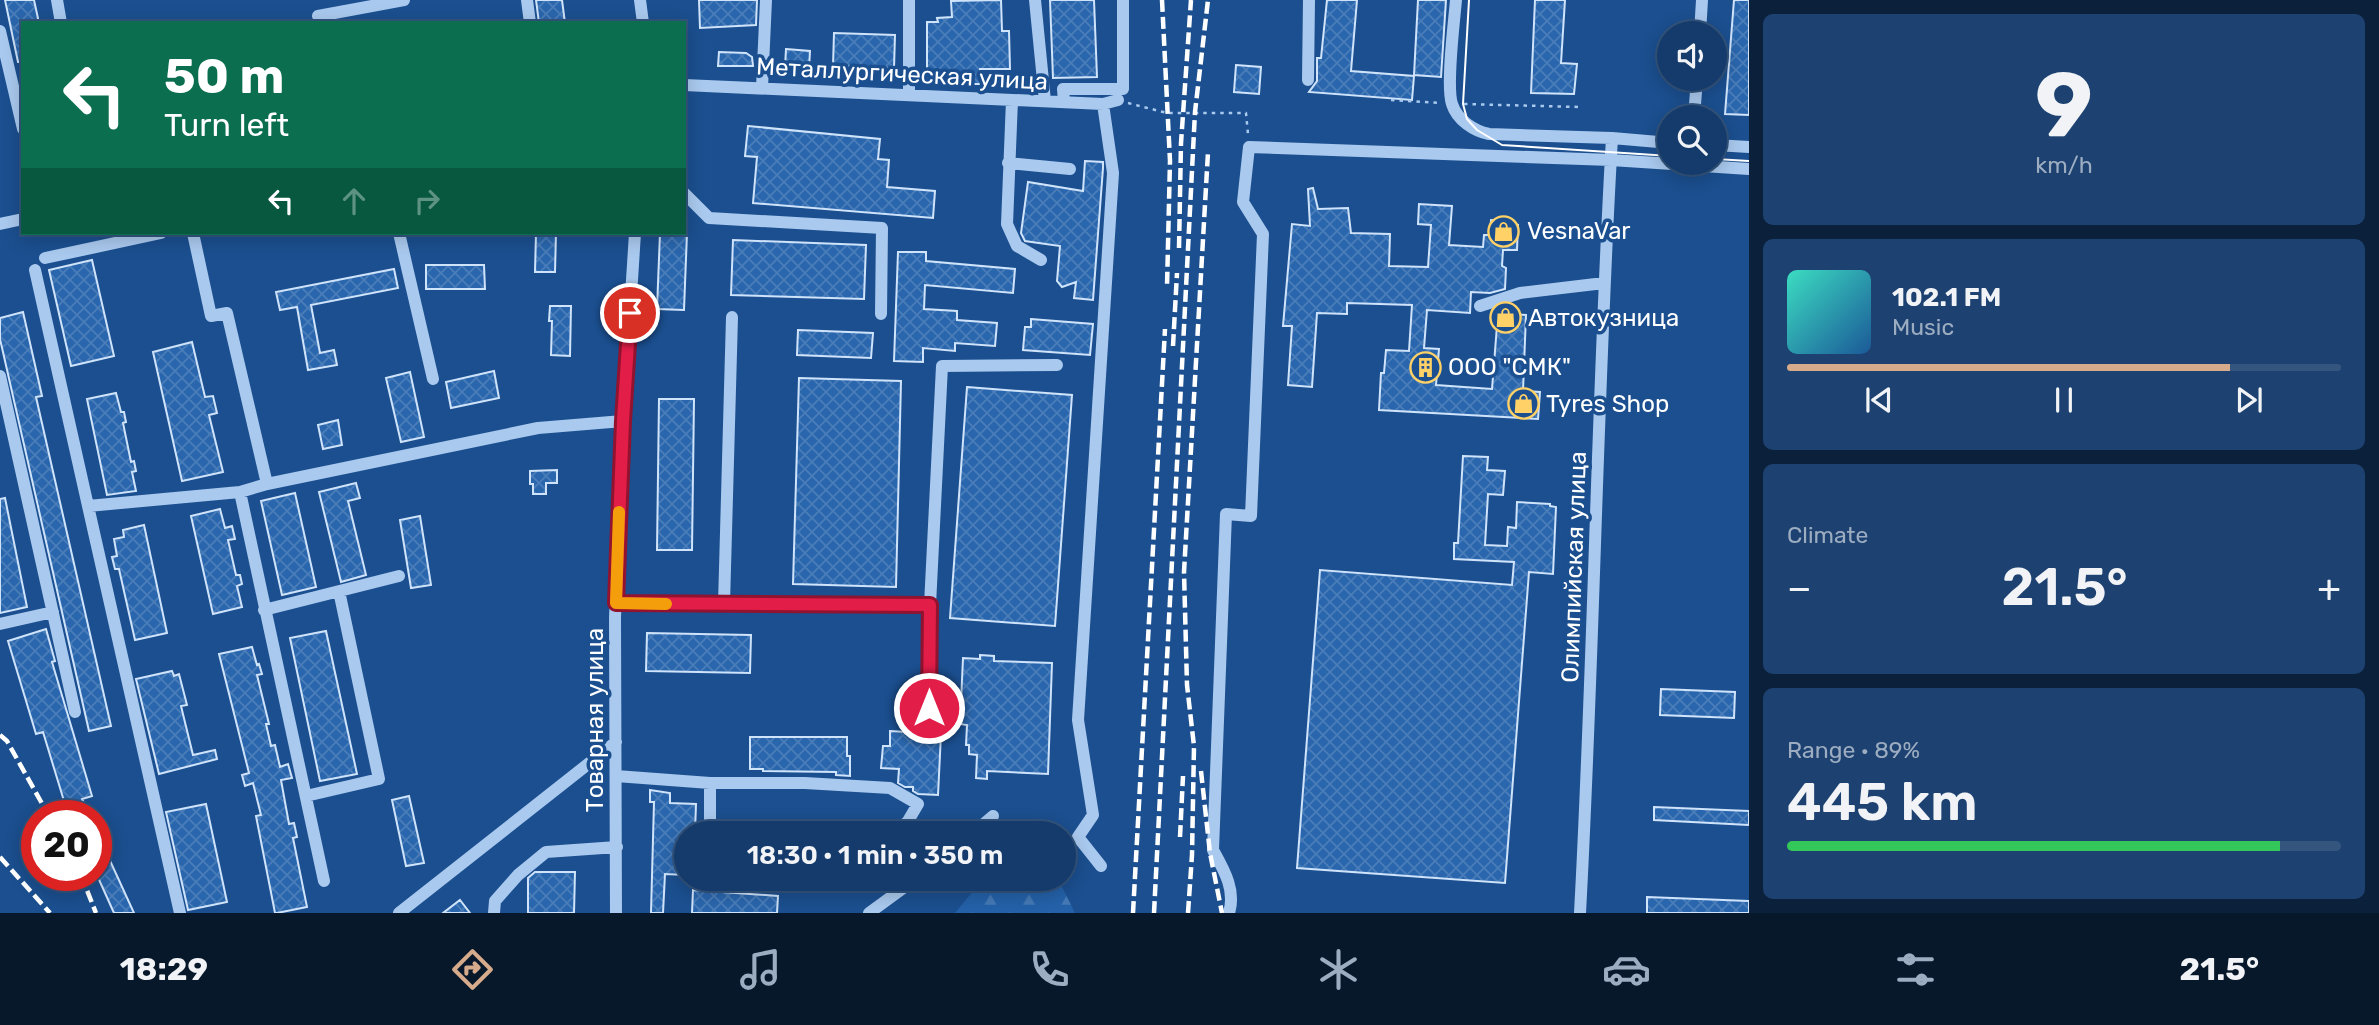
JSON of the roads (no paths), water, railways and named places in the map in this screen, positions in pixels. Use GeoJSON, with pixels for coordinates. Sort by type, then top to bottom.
{"type":"FeatureCollection","features":[{"type":"Feature","properties":{"kind":"street"},"geometry":{"type":"LineString","coordinates":[[57,0],[61,21]]}},
{"type":"Feature","properties":{"kind":"street"},"geometry":{"type":"LineString","coordinates":[[318,16],[404,0]]}},
{"type":"Feature","properties":{"kind":"street"},"geometry":{"type":"LineString","coordinates":[[527,0],[530,21]]}},
{"type":"Feature","properties":{"kind":"street"},"geometry":{"type":"LineString","coordinates":[[640,0],[643,21]]}},
{"type":"Feature","properties":{"kind":"street"},"geometry":{"type":"LineString","coordinates":[[762,89],[766,0]]}},
{"type":"Feature","properties":{"kind":"street"},"geometry":{"type":"LineString","coordinates":[[909,0],[909,95]]}},
{"type":"Feature","properties":{"kind":"street"},"geometry":{"type":"LineString","coordinates":[[1035,0],[1045,101]]}},
{"type":"Feature","properties":{"kind":"street"},"geometry":{"type":"LineString","coordinates":[[1064,102],[1063,89],[1123,89],[1123,0]]}},
{"type":"Feature","properties":{"kind":"street"},"geometry":{"type":"LineString","coordinates":[[1308,80],[1310,0]]}},
{"type":"Feature","properties":{"kind":"street"},"geometry":{"type":"LineString","coordinates":[[1456,0],[1452,104],[1472,127],[1490,155]]}},
{"type":"Feature","properties":{"kind":"street"},"geometry":{"type":"LineString","coordinates":[[1701,21],[1702,0]]}},
{"type":"Feature","properties":{"kind":"street"},"geometry":{"type":"LineString","coordinates":[[0,31],[21,120]]}},
{"type":"Feature","properties":{"kind":"street","name":"Металлургическая улица"},"geometry":{"type":"LineString","coordinates":[[686,85],[1103,104],[1118,100]]}},
{"type":"Feature","properties":{"kind":"street"},"geometry":{"type":"LineString","coordinates":[[1012,100],[1007,224],[1017,246],[1041,260]]}},
{"type":"Feature","properties":{"kind":"street"},"geometry":{"type":"LineString","coordinates":[[1101,866],[1078,837],[1093,815],[1078,720],[1113,173],[1103,104]]}},
{"type":"Feature","properties":{"kind":"street"},"geometry":{"type":"LineString","coordinates":[[1472,127],[1489,134],[1657,142]]}},
{"type":"Feature","properties":{"kind":"street","name":"Олимпийская улица"},"geometry":{"type":"LineString","coordinates":[[1580,913],[1612,138]]}},
{"type":"Feature","properties":{"kind":"street"},"geometry":{"type":"LineString","coordinates":[[1727,146],[1749,147]]}},
{"type":"Feature","properties":{"kind":"street"},"geometry":{"type":"LineString","coordinates":[[1229,913],[1233,901],[1228,881],[1213,850],[1227,514],[1251,516],[1263,234],[1243,202],[1248,147],[1611,160],[1749,169]]}},
{"type":"Feature","properties":{"kind":"street"},"geometry":{"type":"LineString","coordinates":[[1008,163],[1070,169]]}},
{"type":"Feature","properties":{"kind":"street"},"geometry":{"type":"LineString","coordinates":[[686,195],[709,218],[882,228],[881,314]]}},
{"type":"Feature","properties":{"kind":"street"},"geometry":{"type":"LineString","coordinates":[[0,224],[21,219]]}},
{"type":"Feature","properties":{"kind":"street"},"geometry":{"type":"LineString","coordinates":[[45,258],[152,235]]}},
{"type":"Feature","properties":{"kind":"street"},"geometry":{"type":"LineString","coordinates":[[192,235],[211,316],[227,313],[267,484]]}},
{"type":"Feature","properties":{"kind":"street"},"geometry":{"type":"LineString","coordinates":[[399,235],[433,379]]}},
{"type":"Feature","properties":{"kind":"street","name":"Товарная улица"},"geometry":{"type":"LineString","coordinates":[[616,913],[616,603],[623,421],[635,235]]}},
{"type":"Feature","properties":{"kind":"street"},"geometry":{"type":"LineString","coordinates":[[35,271],[180,913]]}},
{"type":"Feature","properties":{"kind":"street"},"geometry":{"type":"LineString","coordinates":[[1480,306],[1520,293],[1604,283]]}},
{"type":"Feature","properties":{"kind":"street"},"geometry":{"type":"LineString","coordinates":[[724,604],[732,317]]}},
{"type":"Feature","properties":{"kind":"street"},"geometry":{"type":"LineString","coordinates":[[929,708],[930,605],[942,366],[1058,365]]}},
{"type":"Feature","properties":{"kind":"street"},"geometry":{"type":"LineString","coordinates":[[0,376],[75,712]]}},
{"type":"Feature","properties":{"kind":"street"},"geometry":{"type":"LineString","coordinates":[[88,506],[240,492],[267,484],[538,428],[623,421]]}},
{"type":"Feature","properties":{"kind":"street"},"geometry":{"type":"LineString","coordinates":[[240,492],[324,881]]}},
{"type":"Feature","properties":{"kind":"street"},"geometry":{"type":"LineString","coordinates":[[264,610],[399,576]]}},
{"type":"Feature","properties":{"kind":"street"},"geometry":{"type":"LineString","coordinates":[[306,796],[379,779],[339,592]]}},
{"type":"Feature","properties":{"kind":"street"},"geometry":{"type":"LineString","coordinates":[[616,603],[930,605]]}},
{"type":"Feature","properties":{"kind":"street"},"geometry":{"type":"LineString","coordinates":[[0,624],[53,612]]}},
{"type":"Feature","properties":{"kind":"street"},"geometry":{"type":"LineString","coordinates":[[400,913],[616,742]]}},
{"type":"Feature","properties":{"kind":"street"},"geometry":{"type":"LineString","coordinates":[[616,776],[710,783],[805,783],[891,788],[918,804],[908,821]]}},
{"type":"Feature","properties":{"kind":"street"},"geometry":{"type":"LineString","coordinates":[[710,783],[710,821]]}},
{"type":"Feature","properties":{"kind":"street"},"geometry":{"type":"LineString","coordinates":[[987,821],[993,816]]}},
{"type":"Feature","properties":{"kind":"street"},"geometry":{"type":"LineString","coordinates":[[494,913],[495,901],[518,875],[545,852],[617,847]]}},
{"type":"Feature","properties":{"kind":"street"},"geometry":{"type":"LineString","coordinates":[[869,913],[899,891]]}},
{"type":"Feature","properties":{"kind":"tram line"},"geometry":{"type":"LineString","coordinates":[[1469,0],[1463,104],[1467,119],[1477,130],[1502,145],[1657,155]]}},
{"type":"Feature","properties":{"kind":"tram line"},"geometry":{"type":"LineString","coordinates":[[1727,160],[1749,161]]}},
{"type":"Feature","properties":{"kind":"railway"},"geometry":{"type":"LineString","coordinates":[[1162,0],[1170,161],[1167,287]]}},
{"type":"Feature","properties":{"kind":"railway"},"geometry":{"type":"LineString","coordinates":[[1179,248],[1181,143],[1191,0]]}},
{"type":"Feature","properties":{"kind":"railway"},"geometry":{"type":"LineString","coordinates":[[1154,913],[1195,112],[1208,0]]}},
{"type":"Feature","properties":{"kind":"railway"},"geometry":{"type":"LineString","coordinates":[[1188,913],[1194,746],[1187,685],[1184,572],[1208,152]]}},
{"type":"Feature","properties":{"kind":"railway"},"geometry":{"type":"LineString","coordinates":[[1173,346],[1177,273]]}},
{"type":"Feature","properties":{"kind":"railway"},"geometry":{"type":"LineString","coordinates":[[1133,913],[1165,329]]}},
{"type":"Feature","properties":{"kind":"railway"},"geometry":{"type":"LineString","coordinates":[[0,735],[7,741],[40,800]]}},
{"type":"Feature","properties":{"kind":"railway"},"geometry":{"type":"LineString","coordinates":[[1201,771],[1210,853],[1222,913]]}},
{"type":"Feature","properties":{"kind":"railway"},"geometry":{"type":"LineString","coordinates":[[1180,837],[1183,776]]}},
{"type":"Feature","properties":{"kind":"railway"},"geometry":{"type":"LineString","coordinates":[[0,857],[50,913]]}},
{"type":"Feature","properties":{"kind":"railway"},"geometry":{"type":"LineString","coordinates":[[87,891],[96,913]]}},
{"type":"Feature","properties":{"kind":"place","name":"VesnaVar"},"geometry":{"type":"Point","coordinates":[1504,231]}},
{"type":"Feature","properties":{"kind":"place","name":"Автокузница"},"geometry":{"type":"Point","coordinates":[1505,318]}},
{"type":"Feature","properties":{"kind":"place","name":"ООО \"СМК\""},"geometry":{"type":"Point","coordinates":[1425,367]}},
{"type":"Feature","properties":{"kind":"place","name":"Tyres Shop"},"geometry":{"type":"Point","coordinates":[1523,404]}}]}
